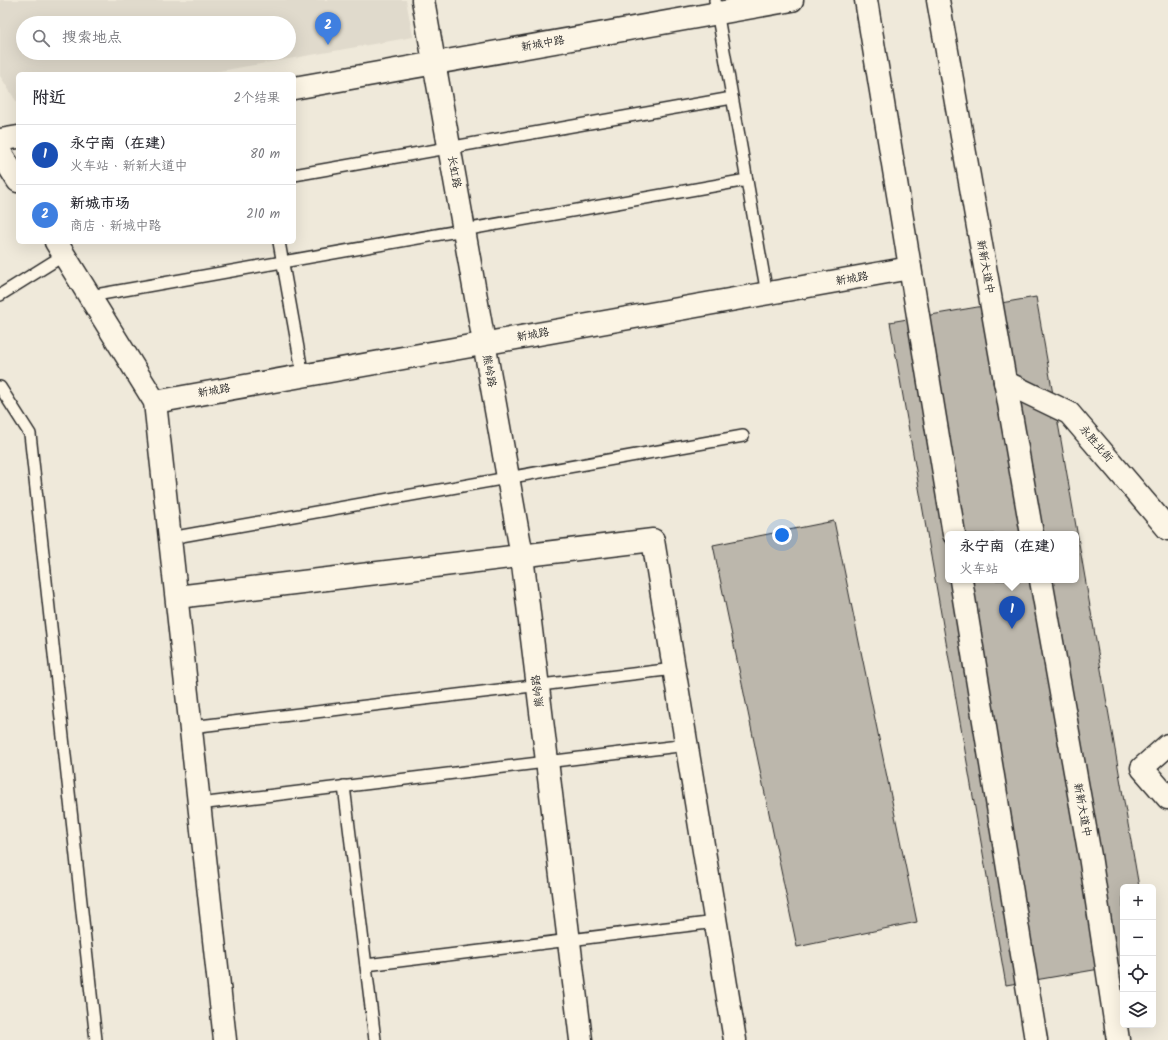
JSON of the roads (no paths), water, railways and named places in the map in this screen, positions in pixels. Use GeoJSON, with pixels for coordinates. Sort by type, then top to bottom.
{"type":"FeatureCollection","features":[{"type":"Feature","properties":{"kind":"street","name":"长虹路"},"geometry":{"type":"LineString","coordinates":[[423,0],[484,344]]}},
{"type":"Feature","properties":{"kind":"street","name":"新城中路"},"geometry":{"type":"LineString","coordinates":[[296,88],[434,63],[716,7],[792,0]]}},
{"type":"Feature","properties":{"kind":"street"},"geometry":{"type":"LineString","coordinates":[[866,0],[954,531]]}},
{"type":"Feature","properties":{"kind":"street","name":"新新大道中"},"geometry":{"type":"LineString","coordinates":[[938,0],[1031,531]]}},
{"type":"Feature","properties":{"kind":"street"},"geometry":{"type":"LineString","coordinates":[[16,138],[0,150],[16,178]]}},
{"type":"Feature","properties":{"kind":"street"},"geometry":{"type":"LineString","coordinates":[[60,249],[155,402],[225,1040]]}},
{"type":"Feature","properties":{"kind":"street","name":"新城路"},"geometry":{"type":"LineString","coordinates":[[155,402],[910,268]]}},
{"type":"Feature","properties":{"kind":"street","name":"熊岭路"},"geometry":{"type":"LineString","coordinates":[[484,344],[522,556],[581,1040]]}},
{"type":"Feature","properties":{"kind":"street","name":"永胜北街"},"geometry":{"type":"LineString","coordinates":[[1005,382],[1069,413],[1168,529]]}},
{"type":"Feature","properties":{"kind":"street"},"geometry":{"type":"LineString","coordinates":[[177,597],[653,540],[735,1040]]}},
{"type":"Feature","properties":{"kind":"street"},"geometry":{"type":"LineString","coordinates":[[961,583],[1036,1040]]}},
{"type":"Feature","properties":{"kind":"street","name":"新新大道中"},"geometry":{"type":"LineString","coordinates":[[1042,583],[1090,856],[1118,1040]]}},
{"type":"Feature","properties":{"kind":"street"},"geometry":{"type":"LineString","coordinates":[[1168,745],[1142,768],[1168,798]]}},
{"type":"Feature","properties":{"kind":"lane"},"geometry":{"type":"LineString","coordinates":[[716,7],[767,294]]}},
{"type":"Feature","properties":{"kind":"lane"},"geometry":{"type":"LineString","coordinates":[[296,175],[732,98]]}},
{"type":"Feature","properties":{"kind":"lane"},"geometry":{"type":"LineString","coordinates":[[90,296],[747,180]]}},
{"type":"Feature","properties":{"kind":"lane"},"geometry":{"type":"LineString","coordinates":[[279,244],[303,376]]}},
{"type":"Feature","properties":{"kind":"lane"},"geometry":{"type":"LineString","coordinates":[[0,295],[60,249]]}},
{"type":"Feature","properties":{"kind":"lane"},"geometry":{"type":"LineString","coordinates":[[0,387],[30,434],[96,1040]]}},
{"type":"Feature","properties":{"kind":"lane"},"geometry":{"type":"LineString","coordinates":[[170,538],[743,436]]}},
{"type":"Feature","properties":{"kind":"lane"},"geometry":{"type":"LineString","coordinates":[[191,727],[674,669]]}},
{"type":"Feature","properties":{"kind":"lane"},"geometry":{"type":"LineString","coordinates":[[199,804],[687,745]]}},
{"type":"Feature","properties":{"kind":"lane"},"geometry":{"type":"LineString","coordinates":[[344,786],[375,1040]]}},
{"type":"Feature","properties":{"kind":"lane"},"geometry":{"type":"LineString","coordinates":[[366,964],[716,922]]}},
{"type":"Feature","properties":{"kind":"place","name":"新城市场"},"geometry":{"type":"Point","coordinates":[328,45]}},
{"type":"Feature","properties":{"kind":"place","name":"永宁南（在建）"},"geometry":{"type":"Point","coordinates":[1012,629]}}]}
